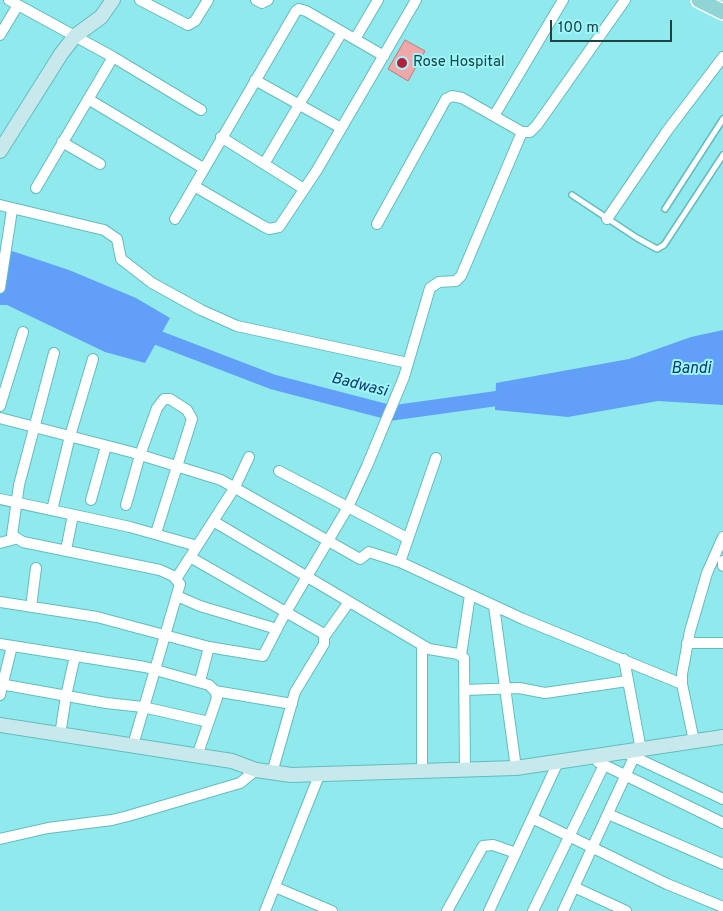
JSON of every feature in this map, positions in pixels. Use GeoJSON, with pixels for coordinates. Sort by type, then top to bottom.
{"type":"FeatureCollection","features":[{"type":"Feature","properties":{"kind":"main road"},"geometry":{"type":"LineString","coordinates":[[699,0],[723,12]]}},
{"type":"Feature","properties":{"kind":"street"},"geometry":{"type":"LineString","coordinates":[[0,151],[46,75],[76,36],[101,17],[113,0]]}},
{"type":"Feature","properties":{"kind":"street"},"geometry":{"type":"LineString","coordinates":[[140,0],[188,25],[195,20],[208,0]]}},
{"type":"Feature","properties":{"kind":"street"},"geometry":{"type":"LineString","coordinates":[[256,0],[262,3],[268,0]]}},
{"type":"Feature","properties":{"kind":"street"},"geometry":{"type":"LineString","coordinates":[[355,39],[378,0]]}},
{"type":"Feature","properties":{"kind":"street"},"geometry":{"type":"LineString","coordinates":[[194,186],[263,226],[275,229],[283,223],[416,0]]}},
{"type":"Feature","properties":{"kind":"street"},"geometry":{"type":"LineString","coordinates":[[494,116],[563,0]]}},
{"type":"Feature","properties":{"kind":"street"},"geometry":{"type":"LineString","coordinates":[[377,224],[446,99],[452,96],[462,98],[522,132],[530,132],[538,125],[625,0]]}},
{"type":"Feature","properties":{"kind":"street"},"geometry":{"type":"LineString","coordinates":[[0,36],[14,2],[113,57],[201,110]]}},
{"type":"Feature","properties":{"kind":"street"},"geometry":{"type":"LineString","coordinates":[[175,218],[221,137],[298,10],[306,11],[384,56]]}},
{"type":"Feature","properties":{"kind":"street"},"geometry":{"type":"LineString","coordinates":[[264,164],[342,32]]}},
{"type":"Feature","properties":{"kind":"street"},"geometry":{"type":"LineString","coordinates":[[36,188],[113,57]]}},
{"type":"Feature","properties":{"kind":"street"},"geometry":{"type":"LineString","coordinates":[[607,218],[667,131],[723,57]]}},
{"type":"Feature","properties":{"kind":"street"},"geometry":{"type":"LineString","coordinates":[[255,80],[341,128]]}},
{"type":"Feature","properties":{"kind":"street"},"geometry":{"type":"LineString","coordinates":[[88,99],[203,168]]}},
{"type":"Feature","properties":{"kind":"street"},"geometry":{"type":"LineString","coordinates":[[0,602],[97,617],[209,646],[260,657],[265,654],[286,612],[348,507],[404,377],[430,288],[439,282],[456,282],[461,276],[522,132]]}},
{"type":"Feature","properties":{"kind":"street"},"geometry":{"type":"LineString","coordinates":[[221,137],[304,189]]}},
{"type":"Feature","properties":{"kind":"street"},"geometry":{"type":"LineString","coordinates":[[62,142],[100,164]]}},
{"type":"Feature","properties":{"kind":"street"},"geometry":{"type":"LineString","coordinates":[[0,205],[12,210],[104,230],[118,239],[121,258],[152,283],[201,310],[237,326],[408,363]]}},
{"type":"Feature","properties":{"kind":"street"},"geometry":{"type":"LineString","coordinates":[[1,280],[12,210]]}},
{"type":"Feature","properties":{"kind":"street"},"geometry":{"type":"LineString","coordinates":[[0,406],[23,332]]}},
{"type":"Feature","properties":{"kind":"street"},"geometry":{"type":"LineString","coordinates":[[15,539],[11,529],[15,502],[54,353]]}},
{"type":"Feature","properties":{"kind":"street"},"geometry":{"type":"LineString","coordinates":[[52,510],[70,436],[93,358]]}},
{"type":"Feature","properties":{"kind":"street"},"geometry":{"type":"LineString","coordinates":[[126,505],[140,455],[159,403],[164,399],[170,399],[187,410],[192,417],[156,533]]}},
{"type":"Feature","properties":{"kind":"street"},"geometry":{"type":"LineString","coordinates":[[0,418],[140,455],[210,476],[235,487],[360,559],[369,552],[400,562],[494,606],[682,684]]}},
{"type":"Feature","properties":{"kind":"street"},"geometry":{"type":"LineString","coordinates":[[91,500],[106,446]]}},
{"type":"Feature","properties":{"kind":"street"},"geometry":{"type":"LineString","coordinates":[[176,579],[235,487],[249,458]]}},
{"type":"Feature","properties":{"kind":"street"},"geometry":{"type":"LineString","coordinates":[[400,562],[436,458]]}},
{"type":"Feature","properties":{"kind":"street"},"geometry":{"type":"LineString","coordinates":[[279,471],[407,538]]}},
{"type":"Feature","properties":{"kind":"street"},"geometry":{"type":"LineString","coordinates":[[0,499],[156,533],[197,546]]}},
{"type":"Feature","properties":{"kind":"street"},"geometry":{"type":"LineString","coordinates":[[66,550],[73,515]]}},
{"type":"Feature","properties":{"kind":"street"},"geometry":{"type":"LineString","coordinates":[[213,521],[422,646],[435,651],[461,655],[466,660],[465,770]]}},
{"type":"Feature","properties":{"kind":"street"},"geometry":{"type":"LineString","coordinates":[[694,742],[682,684],[687,643],[719,561],[723,537]]}},
{"type":"Feature","properties":{"kind":"street"},"geometry":{"type":"LineString","coordinates":[[0,543],[15,539],[151,567],[166,572],[176,579],[180,587],[133,745]]}},
{"type":"Feature","properties":{"kind":"street"},"geometry":{"type":"LineString","coordinates":[[190,556],[322,633],[324,637],[324,644],[299,685],[272,773]]}},
{"type":"Feature","properties":{"kind":"street"},"geometry":{"type":"LineString","coordinates":[[719,561],[723,566]]}},
{"type":"Feature","properties":{"kind":"street"},"geometry":{"type":"LineString","coordinates":[[31,607],[36,568]]}},
{"type":"Feature","properties":{"kind":"street"},"geometry":{"type":"LineString","coordinates":[[461,655],[470,595]]}},
{"type":"Feature","properties":{"kind":"street"},"geometry":{"type":"LineString","coordinates":[[177,596],[200,606],[277,629]]}},
{"type":"Feature","properties":{"kind":"street"},"geometry":{"type":"LineString","coordinates":[[324,637],[349,602]]}},
{"type":"Feature","properties":{"kind":"street"},"geometry":{"type":"LineString","coordinates":[[494,606],[516,768]]}},
{"type":"Feature","properties":{"kind":"street"},"geometry":{"type":"LineString","coordinates":[[687,643],[723,642]]}},
{"type":"Feature","properties":{"kind":"street"},"geometry":{"type":"LineString","coordinates":[[0,644],[154,670],[172,677],[200,681],[215,691],[292,704]]}},
{"type":"Feature","properties":{"kind":"street"},"geometry":{"type":"LineString","coordinates":[[0,695],[1,684],[12,646]]}},
{"type":"Feature","properties":{"kind":"street"},"geometry":{"type":"LineString","coordinates":[[200,681],[209,646]]}},
{"type":"Feature","properties":{"kind":"street"},"geometry":{"type":"LineString","coordinates":[[422,646],[422,771]]}},
{"type":"Feature","properties":{"kind":"street"},"geometry":{"type":"LineString","coordinates":[[60,735],[75,656]]}},
{"type":"Feature","properties":{"kind":"street"},"geometry":{"type":"LineString","coordinates":[[563,911],[608,814],[633,753],[624,660]]}},
{"type":"Feature","properties":{"kind":"street"},"geometry":{"type":"LineString","coordinates":[[466,690],[522,688],[545,693],[627,681]]}},
{"type":"Feature","properties":{"kind":"street"},"geometry":{"type":"LineString","coordinates":[[1,684],[143,707],[209,722]]}},
{"type":"Feature","properties":{"kind":"street"},"geometry":{"type":"LineString","coordinates":[[197,756],[216,701],[215,691]]}},
{"type":"Feature","properties":{"kind":"street"},"geometry":{"type":"LineString","coordinates":[[0,725],[232,761],[256,770],[272,773],[516,768],[633,753],[723,737]]}},
{"type":"Feature","properties":{"kind":"street"},"geometry":{"type":"LineString","coordinates":[[633,753],[723,799]]}},
{"type":"Feature","properties":{"kind":"street"},"geometry":{"type":"LineString","coordinates":[[590,758],[723,823]]}},
{"type":"Feature","properties":{"kind":"street"},"geometry":{"type":"LineString","coordinates":[[489,911],[558,762]]}},
{"type":"Feature","properties":{"kind":"street"},"geometry":{"type":"LineString","coordinates":[[533,911],[604,765]]}},
{"type":"Feature","properties":{"kind":"street"},"geometry":{"type":"LineString","coordinates":[[0,839],[48,828],[112,820],[240,783],[256,770]]}},
{"type":"Feature","properties":{"kind":"street"},"geometry":{"type":"LineString","coordinates":[[265,911],[320,773]]}},
{"type":"Feature","properties":{"kind":"street"},"geometry":{"type":"LineString","coordinates":[[608,814],[723,864]]}},
{"type":"Feature","properties":{"kind":"street"},"geometry":{"type":"LineString","coordinates":[[532,818],[723,908]]}},
{"type":"Feature","properties":{"kind":"street"},"geometry":{"type":"LineString","coordinates":[[447,911],[483,846],[493,845],[516,853]]}},
{"type":"Feature","properties":{"kind":"street"},"geometry":{"type":"LineString","coordinates":[[275,887],[332,911]]}},
{"type":"Feature","properties":{"kind":"street"},"geometry":{"type":"LineString","coordinates":[[574,887],[626,911]]}},
{"type":"Feature","properties":{"kind":"lane"},"geometry":{"type":"LineString","coordinates":[[665,210],[723,119]]}},
{"type":"Feature","properties":{"kind":"lane"},"geometry":{"type":"LineString","coordinates":[[572,195],[653,249],[661,248],[723,155]]}},
{"type":"Feature","properties":{"kind":"water"},"geometry":{"type":"Polygon","coordinates":[[[0,247],[69,270],[136,298],[170,318],[145,363],[105,352],[7,305],[0,305],[0,247]]]}},
{"type":"Feature","properties":{"kind":"water","name":"Bandi"},"geometry":{"type":"Polygon","coordinates":[[[723,330],[723,405],[658,401],[568,417],[495,410],[496,383],[629,359],[691,337],[723,330]]]}},
{"type":"Feature","properties":{"kind":"building"},"geometry":{"type":"Polygon","coordinates":[[[405,40],[425,51],[408,81],[388,69],[405,40]]]}},
{"type":"Feature","properties":{"kind":"waterway","name":"Badwasi"},"geometry":{"type":"LineString","coordinates":[[140,331],[273,382],[392,413],[515,396]]}},
{"type":"Feature","properties":{"kind":"place","name":"Rose Hospital"},"geometry":{"type":"Point","coordinates":[402,63]}}]}
